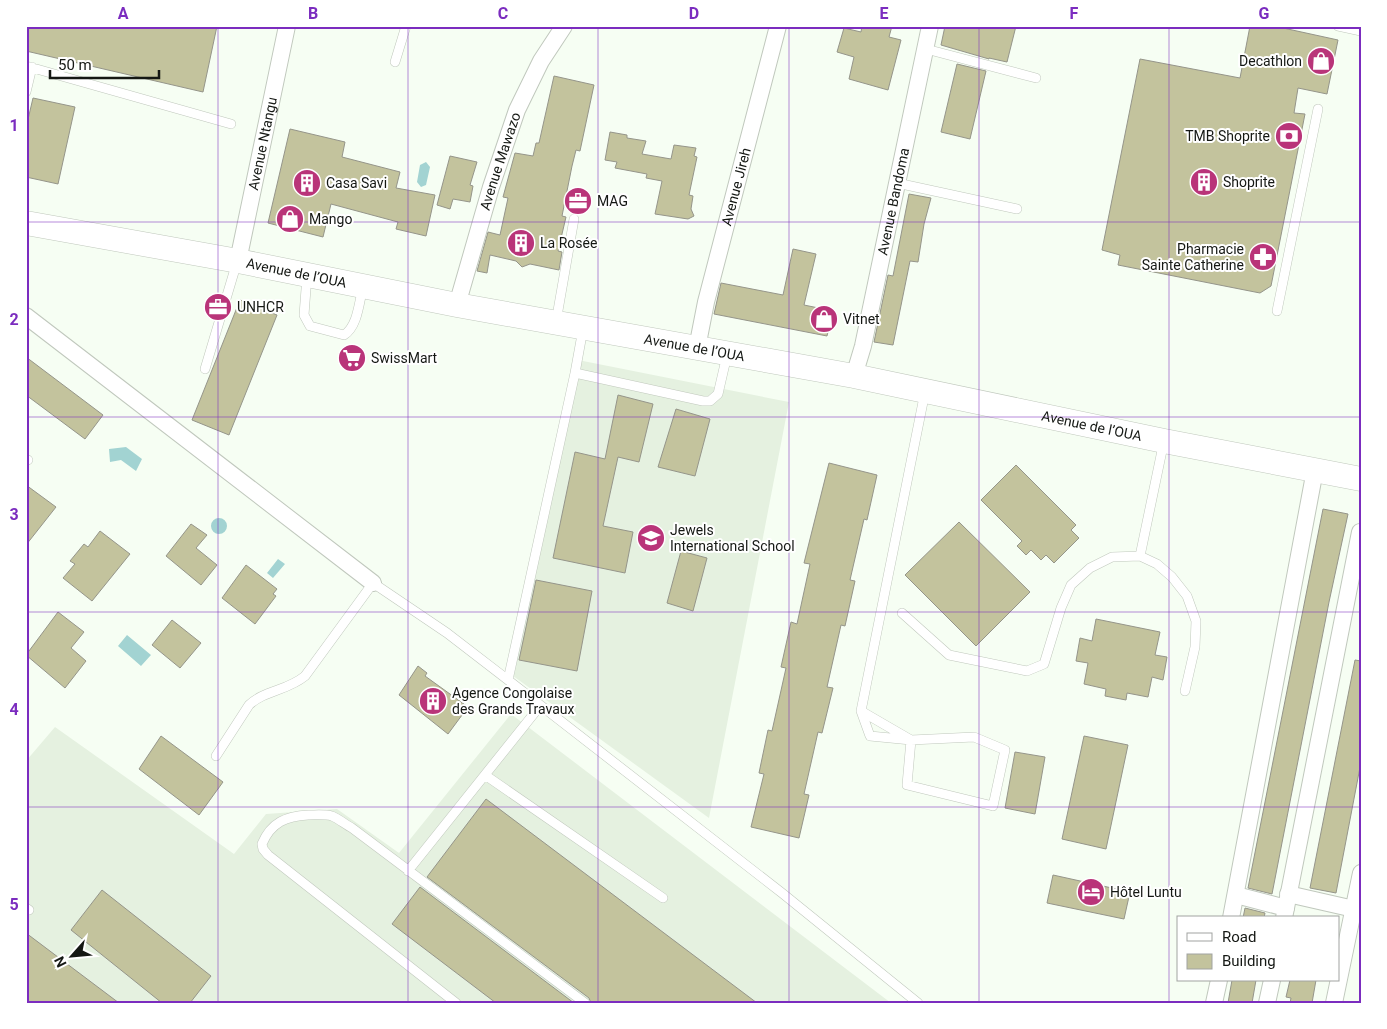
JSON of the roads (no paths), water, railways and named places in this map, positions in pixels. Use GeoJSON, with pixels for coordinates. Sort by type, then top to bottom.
{"type":"FeatureCollection","features":[{"type":"Feature","properties":{"kind":"main road","name":"Avenue de l’OUA"},"geometry":{"type":"LineString","coordinates":[[26,223],[238,261],[456,305],[854,376],[1164,441],[1361,479]]}},
{"type":"Feature","properties":{"kind":"street","name":"Avenue Ntangu"},"geometry":{"type":"LineString","coordinates":[[238,261],[287,26]]}},
{"type":"Feature","properties":{"kind":"street","name":"Avenue Mawazo"},"geometry":{"type":"LineString","coordinates":[[456,305],[491,187],[514,118],[541,61],[564,26]]}},
{"type":"Feature","properties":{"kind":"street","name":"Avenue Jireh"},"geometry":{"type":"LineString","coordinates":[[697,348],[706,302],[778,26]]}},
{"type":"Feature","properties":{"kind":"street","name":"Avenue Bandoma"},"geometry":{"type":"LineString","coordinates":[[854,376],[863,346],[930,26]]}},
{"type":"Feature","properties":{"kind":"street"},"geometry":{"type":"LineString","coordinates":[[26,316],[373,583]]}},
{"type":"Feature","properties":{"kind":"street"},"geometry":{"type":"LineString","coordinates":[[1231,916],[1315,470]]}},
{"type":"Feature","properties":{"kind":"street"},"geometry":{"type":"LineString","coordinates":[[1286,907],[1357,569],[1360,532]]}},
{"type":"Feature","properties":{"kind":"street"},"geometry":{"type":"LineString","coordinates":[[1334,1003],[1354,942],[1354,909],[1361,873]]}},
{"type":"Feature","properties":{"kind":"street"},"geometry":{"type":"LineString","coordinates":[[1236,895],[1286,907],[1354,909]]}},
{"type":"Feature","properties":{"kind":"street"},"geometry":{"type":"LineString","coordinates":[[1214,1003],[1219,982]]}},
{"type":"Feature","properties":{"kind":"street"},"geometry":{"type":"LineString","coordinates":[[1267,1003],[1272,982]]}},
{"type":"Feature","properties":{"kind":"lane"},"geometry":{"type":"LineString","coordinates":[[395,62],[406,26]]}},
{"type":"Feature","properties":{"kind":"lane"},"geometry":{"type":"LineString","coordinates":[[1338,26],[1361,31]]}},
{"type":"Feature","properties":{"kind":"lane"},"geometry":{"type":"LineString","coordinates":[[926,49],[1036,78]]}},
{"type":"Feature","properties":{"kind":"lane"},"geometry":{"type":"LineString","coordinates":[[26,92],[29,66],[231,124]]}},
{"type":"Feature","properties":{"kind":"lane"},"geometry":{"type":"LineString","coordinates":[[1276,311],[1318,109]]}},
{"type":"Feature","properties":{"kind":"lane"},"geometry":{"type":"LineString","coordinates":[[897,183],[1017,209]]}},
{"type":"Feature","properties":{"kind":"lane"},"geometry":{"type":"LineString","coordinates":[[556,323],[574,219]]}},
{"type":"Feature","properties":{"kind":"lane"},"geometry":{"type":"LineString","coordinates":[[205,369],[238,261]]}},
{"type":"Feature","properties":{"kind":"lane"},"geometry":{"type":"LineString","coordinates":[[307,275],[304,316],[306,320],[310,326],[344,335],[350,331],[354,323],[363,286]]}},
{"type":"Feature","properties":{"kind":"lane"},"geometry":{"type":"LineString","coordinates":[[508,680],[575,373],[583,328]]}},
{"type":"Feature","properties":{"kind":"lane"},"geometry":{"type":"LineString","coordinates":[[575,373],[710,401],[718,394],[727,353]]}},
{"type":"Feature","properties":{"kind":"lane"},"geometry":{"type":"LineString","coordinates":[[912,740],[908,785],[993,806],[1006,750],[974,737],[912,740],[870,736],[861,712],[925,392]]}},
{"type":"Feature","properties":{"kind":"lane"},"geometry":{"type":"LineString","coordinates":[[1140,556],[1164,441]]}},
{"type":"Feature","properties":{"kind":"lane"},"geometry":{"type":"LineString","coordinates":[[902,613],[949,655],[1027,671],[1044,664],[1061,608],[1071,585],[1090,568],[1112,557],[1140,556],[1157,564],[1172,577],[1187,596],[1196,621],[1195,646],[1185,691]]}},
{"type":"Feature","properties":{"kind":"lane"},"geometry":{"type":"LineString","coordinates":[[216,756],[248,705],[255,699],[296,684],[305,676],[373,583],[447,633],[508,680],[782,893],[918,1003]]}},
{"type":"Feature","properties":{"kind":"lane"},"geometry":{"type":"LineString","coordinates":[[408,871],[540,706]]}},
{"type":"Feature","properties":{"kind":"lane"},"geometry":{"type":"LineString","coordinates":[[861,712],[912,740]]}},
{"type":"Feature","properties":{"kind":"lane"},"geometry":{"type":"LineString","coordinates":[[485,775],[663,898]]}},
{"type":"Feature","properties":{"kind":"lane"},"geometry":{"type":"LineString","coordinates":[[456,1003],[268,855],[263,849],[262,844],[271,828],[283,819],[294,816],[332,816],[352,828],[585,1003]]}},
{"type":"Feature","properties":{"kind":"water"},"geometry":{"type":"Polygon","coordinates":[[[426,162],[430,167],[426,185],[421,187],[417,182],[420,165],[426,162]]]}},
{"type":"Feature","properties":{"kind":"water"},"geometry":{"type":"Polygon","coordinates":[[[126,447],[142,459],[136,471],[121,460],[110,462],[109,449],[126,447]]]}},
{"type":"Feature","properties":{"kind":"water"},"geometry":{"type":"Polygon","coordinates":[[[219,518],[227,526],[219,534],[211,526],[219,518]]]}},
{"type":"Feature","properties":{"kind":"water"},"geometry":{"type":"Polygon","coordinates":[[[278,559],[285,564],[273,578],[267,573],[278,559]]]}},
{"type":"Feature","properties":{"kind":"water"},"geometry":{"type":"Polygon","coordinates":[[[127,635],[151,655],[141,666],[118,646],[127,635]]]}},
{"type":"Feature","properties":{"kind":"place","name":"Decathlon"},"geometry":{"type":"Point","coordinates":[1321,61]}},
{"type":"Feature","properties":{"kind":"place","name":"TMB Shoprite"},"geometry":{"type":"Point","coordinates":[1289,136]}},
{"type":"Feature","properties":{"kind":"place","name":"Shoprite"},"geometry":{"type":"Point","coordinates":[1204,182]}},
{"type":"Feature","properties":{"kind":"place","name":"Casa Savi"},"geometry":{"type":"Point","coordinates":[307,183]}},
{"type":"Feature","properties":{"kind":"place","name":"MAG"},"geometry":{"type":"Point","coordinates":[578,201]}},
{"type":"Feature","properties":{"kind":"place","name":"Mango"},"geometry":{"type":"Point","coordinates":[290,219]}},
{"type":"Feature","properties":{"kind":"place","name":"La Rosée"},"geometry":{"type":"Point","coordinates":[521,243]}},
{"type":"Feature","properties":{"kind":"place","name":"Pharmacie Sainte Catherine"},"geometry":{"type":"Point","coordinates":[1263,257]}},
{"type":"Feature","properties":{"kind":"place","name":"UNHCR"},"geometry":{"type":"Point","coordinates":[218,307]}},
{"type":"Feature","properties":{"kind":"place","name":"Vitnet"},"geometry":{"type":"Point","coordinates":[824,319]}},
{"type":"Feature","properties":{"kind":"place","name":"SwissMart"},"geometry":{"type":"Point","coordinates":[352,358]}},
{"type":"Feature","properties":{"kind":"place","name":"Jewels International School"},"geometry":{"type":"Point","coordinates":[651,538]}},
{"type":"Feature","properties":{"kind":"place","name":"Agence Congolaise des Grands Travaux"},"geometry":{"type":"Point","coordinates":[433,701]}},
{"type":"Feature","properties":{"kind":"place","name":"Hôtel Luntu"},"geometry":{"type":"Point","coordinates":[1091,892]}}]}
